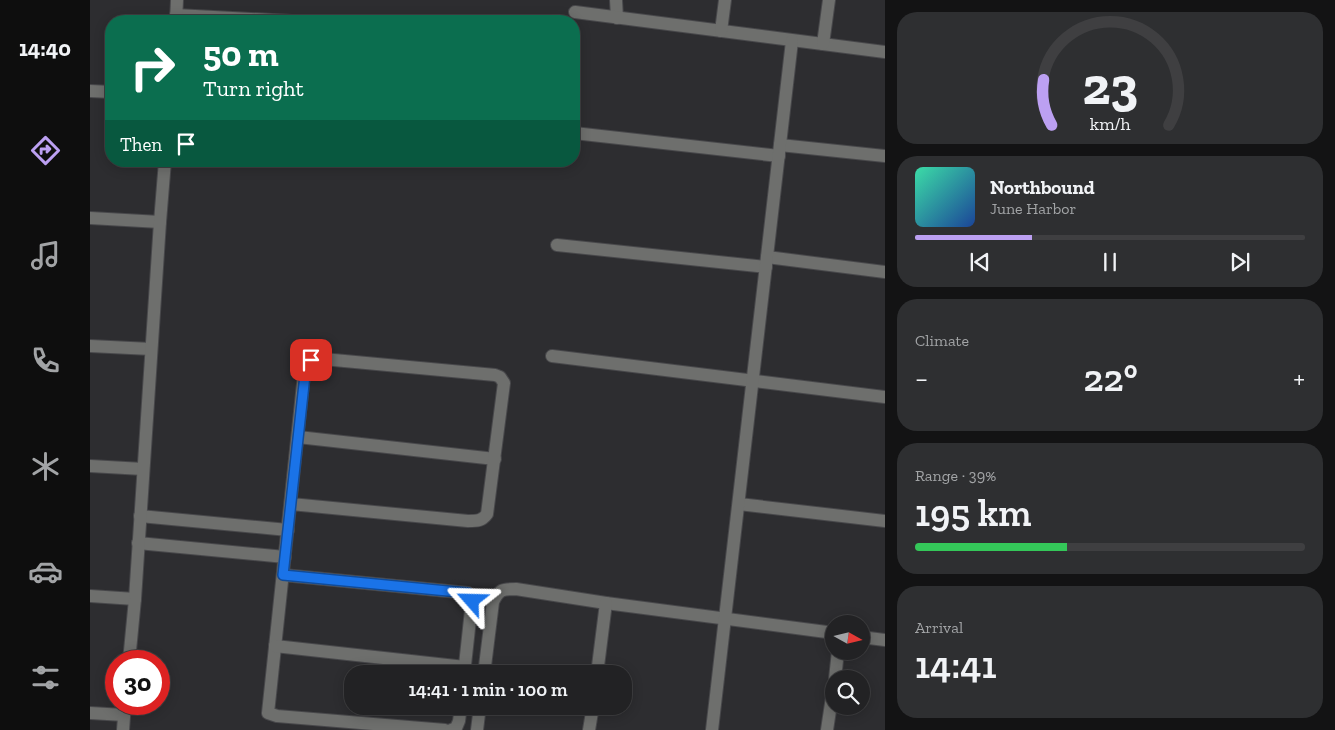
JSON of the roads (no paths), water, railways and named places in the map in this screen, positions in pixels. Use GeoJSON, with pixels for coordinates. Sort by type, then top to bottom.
{"type":"FeatureCollection","features":[{"type":"Feature","properties":{"kind":"street"},"geometry":{"type":"LineString","coordinates":[[176,15],[177,0]]}},
{"type":"Feature","properties":{"kind":"street"},"geometry":{"type":"LineString","coordinates":[[616,0],[618,18]]}},
{"type":"Feature","properties":{"kind":"street"},"geometry":{"type":"LineString","coordinates":[[721,31],[725,0]]}},
{"type":"Feature","properties":{"kind":"street"},"geometry":{"type":"LineString","coordinates":[[823,44],[829,0]]}},
{"type":"Feature","properties":{"kind":"street"},"geometry":{"type":"LineString","coordinates":[[576,12],[885,52]]}},
{"type":"Feature","properties":{"kind":"street"},"geometry":{"type":"LineString","coordinates":[[712,730],[792,41]]}},
{"type":"Feature","properties":{"kind":"street"},"geometry":{"type":"LineString","coordinates":[[90,91],[105,92]]}},
{"type":"Feature","properties":{"kind":"street"},"geometry":{"type":"LineString","coordinates":[[580,134],[779,151],[885,156]]}},
{"type":"Feature","properties":{"kind":"street"},"geometry":{"type":"LineString","coordinates":[[130,650],[165,167]]}},
{"type":"Feature","properties":{"kind":"street"},"geometry":{"type":"LineString","coordinates":[[90,218],[160,222]]}},
{"type":"Feature","properties":{"kind":"street"},"geometry":{"type":"LineString","coordinates":[[557,246],[885,272]]}},
{"type":"Feature","properties":{"kind":"street"},"geometry":{"type":"LineString","coordinates":[[90,346],[151,349]]}},
{"type":"Feature","properties":{"kind":"street"},"geometry":{"type":"LineString","coordinates":[[552,356],[885,397]]}},
{"type":"Feature","properties":{"kind":"street"},"geometry":{"type":"LineString","coordinates":[[291,504],[477,521],[484,519],[487,514],[504,383],[500,377],[322,359],[311,360],[307,362],[306,366],[268,713],[272,715],[444,730]]}},
{"type":"Feature","properties":{"kind":"street"},"geometry":{"type":"LineString","coordinates":[[298,437],[495,459]]}},
{"type":"Feature","properties":{"kind":"street"},"geometry":{"type":"LineString","coordinates":[[90,466],[143,469]]}},
{"type":"Feature","properties":{"kind":"street"},"geometry":{"type":"LineString","coordinates":[[739,504],[885,521]]}},
{"type":"Feature","properties":{"kind":"street"},"geometry":{"type":"LineString","coordinates":[[140,516],[288,530]]}},
{"type":"Feature","properties":{"kind":"street"},"geometry":{"type":"LineString","coordinates":[[138,543],[285,557]]}},
{"type":"Feature","properties":{"kind":"street"},"geometry":{"type":"LineString","coordinates":[[283,575],[468,593],[471,595],[472,601],[465,665]]}},
{"type":"Feature","properties":{"kind":"street"},"geometry":{"type":"LineString","coordinates":[[485,665],[493,602],[497,594],[504,589],[516,589],[606,603],[825,632]]}},
{"type":"Feature","properties":{"kind":"street"},"geometry":{"type":"LineString","coordinates":[[90,596],[135,600]]}},
{"type":"Feature","properties":{"kind":"street"},"geometry":{"type":"LineString","coordinates":[[598,665],[606,603]]}},
{"type":"Feature","properties":{"kind":"street"},"geometry":{"type":"LineString","coordinates":[[870,638],[885,640]]}},
{"type":"Feature","properties":{"kind":"street"},"geometry":{"type":"LineString","coordinates":[[275,646],[425,665]]}},
{"type":"Feature","properties":{"kind":"street"},"geometry":{"type":"LineString","coordinates":[[90,714],[105,712]]}},
{"type":"Feature","properties":{"kind":"street"},"geometry":{"type":"LineString","coordinates":[[123,730],[124,715]]}},
{"type":"Feature","properties":{"kind":"street"},"geometry":{"type":"LineString","coordinates":[[451,730],[456,728],[460,715]]}},
{"type":"Feature","properties":{"kind":"street"},"geometry":{"type":"LineString","coordinates":[[477,730],[479,715]]}},
{"type":"Feature","properties":{"kind":"street"},"geometry":{"type":"LineString","coordinates":[[589,730],[591,715]]}},
{"type":"Feature","properties":{"kind":"street"},"geometry":{"type":"LineString","coordinates":[[827,730],[829,715]]}}]}
